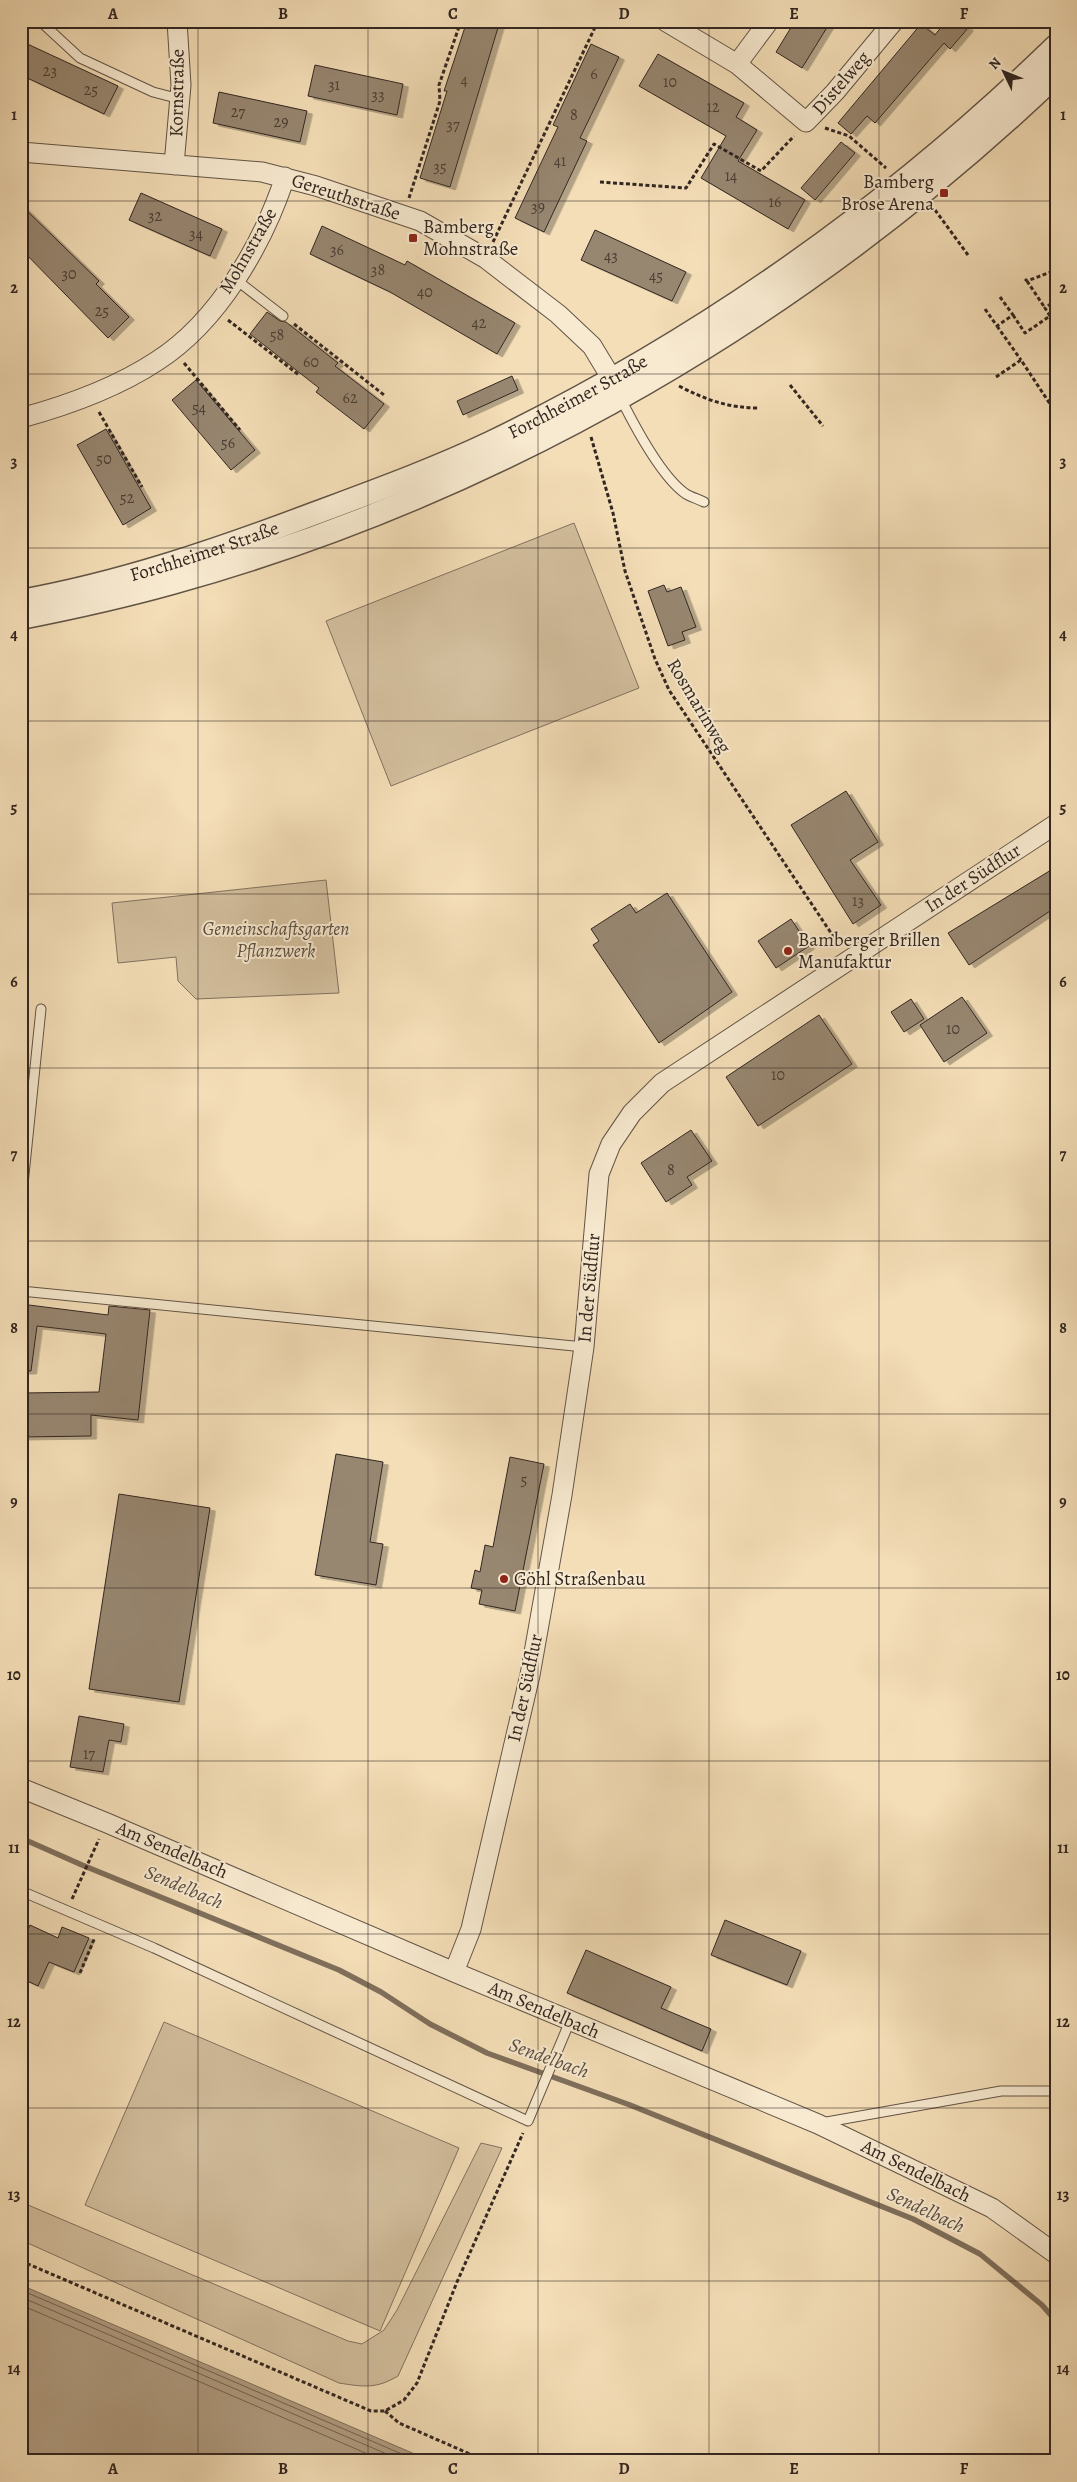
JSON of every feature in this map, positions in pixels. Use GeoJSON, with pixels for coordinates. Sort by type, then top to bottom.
{"type":"FeatureCollection","features":[{"type":"Feature","properties":{"kind":"street","name":"Kornstraße"},"geometry":{"type":"LineString","coordinates":[[174,165],[181,85],[177,21]]}},
{"type":"Feature","properties":{"kind":"street","name":"Distelweg"},"geometry":{"type":"LineString","coordinates":[[665,21],[737,64],[806,122],[835,92],[894,21]]}},
{"type":"Feature","properties":{"kind":"street"},"geometry":{"type":"LineString","coordinates":[[737,64],[769,21]]}},
{"type":"Feature","properties":{"kind":"street","name":"Forchheimer Straße"},"geometry":{"type":"LineString","coordinates":[[21,618],[104,601],[242,562],[366,517],[495,462],[560,430],[616,388],[858,217],[952,142],[1056,46]]}},
{"type":"Feature","properties":{"kind":"street","name":"Forchheimer Straße"},"geometry":{"type":"LineString","coordinates":[[21,601],[100,583],[230,545],[320,512],[489,443],[616,388],[667,371],[752,318],[868,237],[977,147],[1056,75]]}},
{"type":"Feature","properties":{"kind":"street","name":"Gereuthstraße"},"geometry":{"type":"LineString","coordinates":[[21,152],[262,172],[285,177],[420,221],[485,258],[579,332],[592,346],[616,388]]}},
{"type":"Feature","properties":{"kind":"street","name":"Mohnstraße"},"geometry":{"type":"LineString","coordinates":[[21,418],[56,409],[114,385],[158,360],[194,330],[235,279],[268,220],[285,177]]}},
{"type":"Feature","properties":{"kind":"street","name":"In der Südflur"},"geometry":{"type":"LineString","coordinates":[[454,1972],[471,1929],[530,1675],[562,1495],[584,1347],[599,1174],[611,1144],[632,1113],[662,1083],[1056,824]]}},
{"type":"Feature","properties":{"kind":"street","name":"Am Sendelbach"},"geometry":{"type":"LineString","coordinates":[[21,1788],[818,2124],[992,2208],[1056,2254]]}},
{"type":"Feature","properties":{"kind":"lane"},"geometry":{"type":"LineString","coordinates":[[40,21],[80,58],[153,92],[180,99]]}},
{"type":"Feature","properties":{"kind":"lane"},"geometry":{"type":"LineString","coordinates":[[235,279],[283,316]]}},
{"type":"Feature","properties":{"kind":"lane"},"geometry":{"type":"LineString","coordinates":[[616,388],[643,440],[668,475],[686,494],[704,502]]}},
{"type":"Feature","properties":{"kind":"lane"},"geometry":{"type":"LineString","coordinates":[[21,1204],[41,1009]]}},
{"type":"Feature","properties":{"kind":"lane"},"geometry":{"type":"LineString","coordinates":[[21,1291],[584,1347]]}},
{"type":"Feature","properties":{"kind":"lane"},"geometry":{"type":"LineString","coordinates":[[21,1891],[154,1948],[528,2120],[570,2021]]}},
{"type":"Feature","properties":{"kind":"lane"},"geometry":{"type":"LineString","coordinates":[[818,2124],[1001,2091],[1056,2091]]}},
{"type":"Feature","properties":{"kind":"path"},"geometry":{"type":"LineString","coordinates":[[403,215],[440,101],[439,85],[460,21]]}},
{"type":"Feature","properties":{"kind":"path"},"geometry":{"type":"LineString","coordinates":[[485,258],[598,21]]}},
{"type":"Feature","properties":{"kind":"path"},"geometry":{"type":"LineString","coordinates":[[600,182],[686,188],[714,144],[761,171],[806,122],[850,136],[888,170]]}},
{"type":"Feature","properties":{"kind":"path"},"geometry":{"type":"LineString","coordinates":[[935,210],[968,255]]}},
{"type":"Feature","properties":{"kind":"path"},"geometry":{"type":"LineString","coordinates":[[1056,270],[1026,280],[1056,324]]}},
{"type":"Feature","properties":{"kind":"path"},"geometry":{"type":"LineString","coordinates":[[1000,297],[1025,333],[1050,316]]}},
{"type":"Feature","properties":{"kind":"path"},"geometry":{"type":"LineString","coordinates":[[1045,308],[1056,300]]}},
{"type":"Feature","properties":{"kind":"path"},"geometry":{"type":"LineString","coordinates":[[213,308],[299,374]]}},
{"type":"Feature","properties":{"kind":"path"},"geometry":{"type":"LineString","coordinates":[[985,309],[1056,413]]}},
{"type":"Feature","properties":{"kind":"path"},"geometry":{"type":"LineString","coordinates":[[997,326],[1012,315]]}},
{"type":"Feature","properties":{"kind":"path"},"geometry":{"type":"LineString","coordinates":[[283,316],[384,394]]}},
{"type":"Feature","properties":{"kind":"path"},"geometry":{"type":"LineString","coordinates":[[172,349],[240,430]]}},
{"type":"Feature","properties":{"kind":"path"},"geometry":{"type":"LineString","coordinates":[[996,377],[1021,360]]}},
{"type":"Feature","properties":{"kind":"path"},"geometry":{"type":"LineString","coordinates":[[667,371],[680,386],[717,404],[741,408],[759,408]]}},
{"type":"Feature","properties":{"kind":"path"},"geometry":{"type":"LineString","coordinates":[[790,385],[823,426]]}},
{"type":"Feature","properties":{"kind":"path"},"geometry":{"type":"LineString","coordinates":[[89,395],[142,487]]}},
{"type":"Feature","properties":{"kind":"path","name":"Rosmarinweg"},"geometry":{"type":"LineString","coordinates":[[591,437],[613,513],[625,571],[655,659],[669,690],[849,959]]}},
{"type":"Feature","properties":{"kind":"path"},"geometry":{"type":"LineString","coordinates":[[78,1886],[97,1844]]}},
{"type":"Feature","properties":{"kind":"path"},"geometry":{"type":"LineString","coordinates":[[80,1973],[101,1925]]}},
{"type":"Feature","properties":{"kind":"path"},"geometry":{"type":"LineString","coordinates":[[21,2261],[371,2411],[385,2411],[404,2400],[417,2383],[457,2282],[528,2120]]}},
{"type":"Feature","properties":{"kind":"path"},"geometry":{"type":"LineString","coordinates":[[385,2411],[399,2423],[486,2461]]}},
{"type":"Feature","properties":{"kind":"green space"},"geometry":{"type":"Polygon","coordinates":[[[574,523],[639,688],[391,786],[326,621],[574,523]]]}},
{"type":"Feature","properties":{"kind":"green space","name":"Gemeinschaftsgarten Pflanzwerk"},"geometry":{"type":"Polygon","coordinates":[[[326,880],[339,993],[196,999],[178,981],[176,957],[118,963],[112,903],[326,880]]]}},
{"type":"Feature","properties":{"kind":"green space"},"geometry":{"type":"Polygon","coordinates":[[[164,2022],[459,2148],[380,2331],[85,2205],[164,2022]]]}},
{"type":"Feature","properties":{"kind":"green space"},"geometry":{"type":"Polygon","coordinates":[[[481,2143],[502,2148],[398,2376],[376,2385],[363,2386],[339,2383],[21,2240],[21,2202],[348,2341],[362,2344],[384,2330],[397,2310],[481,2143]]]}},
{"type":"Feature","properties":{"kind":"water"},"geometry":{"type":"Polygon","coordinates":[[[21,2285],[431,2461],[21,2461],[21,2285]]]}},
{"type":"Feature","properties":{"kind":"building"},"geometry":{"type":"Polygon","coordinates":[[[467,21],[500,21],[450,187],[420,178],[447,91],[444,91],[467,21]]]}},
{"type":"Feature","properties":{"kind":"building"},"geometry":{"type":"Polygon","coordinates":[[[795,21],[831,21],[802,68],[776,52],[795,21]]]}},
{"type":"Feature","properties":{"kind":"building"},"geometry":{"type":"Polygon","coordinates":[[[946,21],[959,21],[968,28],[950,49],[944,43],[875,123],[867,116],[851,134],[838,123],[921,24],[935,35],[946,21]]]}},
{"type":"Feature","properties":{"kind":"building"},"geometry":{"type":"Polygon","coordinates":[[[21,41],[118,86],[104,114],[21,75],[21,41]]]}},
{"type":"Feature","properties":{"kind":"building"},"geometry":{"type":"Polygon","coordinates":[[[591,44],[619,57],[580,138],[587,141],[544,232],[515,218],[558,127],[553,125],[591,44]]]}},
{"type":"Feature","properties":{"kind":"building"},"geometry":{"type":"Polygon","coordinates":[[[658,54],[744,103],[736,117],[757,130],[738,161],[805,200],[788,229],[701,178],[726,136],[639,86],[658,54]]]}},
{"type":"Feature","properties":{"kind":"building"},"geometry":{"type":"Polygon","coordinates":[[[315,65],[403,84],[397,115],[308,96],[315,65]]]}},
{"type":"Feature","properties":{"kind":"building"},"geometry":{"type":"Polygon","coordinates":[[[219,92],[307,111],[300,142],[213,123],[219,92]]]}},
{"type":"Feature","properties":{"kind":"building"},"geometry":{"type":"Polygon","coordinates":[[[841,142],[855,153],[815,200],[801,188],[841,142]]]}},
{"type":"Feature","properties":{"kind":"building"},"geometry":{"type":"Polygon","coordinates":[[[141,193],[222,229],[210,256],[129,220],[141,193]]]}},
{"type":"Feature","properties":{"kind":"building"},"geometry":{"type":"Polygon","coordinates":[[[21,205],[99,281],[96,284],[129,317],[108,338],[21,249],[21,205]]]}},
{"type":"Feature","properties":{"kind":"building"},"geometry":{"type":"Polygon","coordinates":[[[322,226],[405,265],[407,261],[515,323],[497,354],[390,292],[310,254],[322,226]]]}},
{"type":"Feature","properties":{"kind":"building"},"geometry":{"type":"Polygon","coordinates":[[[595,230],[686,272],[672,301],[581,260],[595,230]]]}},
{"type":"Feature","properties":{"kind":"building"},"geometry":{"type":"Polygon","coordinates":[[[267,312],[280,321],[286,322],[338,363],[335,366],[384,404],[364,429],[316,392],[319,388],[250,334],[267,312]]]}},
{"type":"Feature","properties":{"kind":"building"},"geometry":{"type":"Polygon","coordinates":[[[512,376],[518,390],[463,415],[457,401],[512,376]]]}},
{"type":"Feature","properties":{"kind":"building"},"geometry":{"type":"Polygon","coordinates":[[[196,380],[255,450],[231,470],[172,400],[196,380]]]}},
{"type":"Feature","properties":{"kind":"building"},"geometry":{"type":"Polygon","coordinates":[[[106,429],[151,508],[123,525],[77,445],[106,429]]]}},
{"type":"Feature","properties":{"kind":"building"},"geometry":{"type":"Polygon","coordinates":[[[664,585],[667,592],[681,587],[696,627],[682,632],[685,640],[668,646],[648,591],[664,585]]]}},
{"type":"Feature","properties":{"kind":"building"},"geometry":{"type":"Polygon","coordinates":[[[846,791],[878,842],[850,860],[881,905],[853,924],[791,825],[846,791]]]}},
{"type":"Feature","properties":{"kind":"building"},"geometry":{"type":"Polygon","coordinates":[[[1056,867],[1056,907],[969,965],[948,933],[1056,867]]]}},
{"type":"Feature","properties":{"kind":"building"},"geometry":{"type":"Polygon","coordinates":[[[667,893],[732,992],[659,1043],[593,945],[599,941],[591,929],[630,904],[636,913],[667,893]]]}},
{"type":"Feature","properties":{"kind":"building"},"geometry":{"type":"Polygon","coordinates":[[[791,919],[809,946],[776,968],[758,941],[791,919]]]}},
{"type":"Feature","properties":{"kind":"building"},"geometry":{"type":"Polygon","coordinates":[[[962,997],[987,1033],[944,1062],[920,1025],[962,997]]]}},
{"type":"Feature","properties":{"kind":"building"},"geometry":{"type":"Polygon","coordinates":[[[911,999],[924,1019],[904,1032],[891,1012],[911,999]]]}},
{"type":"Feature","properties":{"kind":"building"},"geometry":{"type":"Polygon","coordinates":[[[819,1015],[852,1064],[758,1126],[726,1077],[819,1015]]]}},
{"type":"Feature","properties":{"kind":"building"},"geometry":{"type":"Polygon","coordinates":[[[691,1130],[712,1161],[687,1177],[692,1185],[666,1202],[641,1163],[691,1130]]]}},
{"type":"Feature","properties":{"kind":"building"},"geometry":{"type":"Polygon","coordinates":[[[21,1304],[108,1315],[109,1306],[150,1310],[138,1420],[91,1415],[91,1436],[21,1437],[21,1393],[99,1392],[106,1334],[37,1326],[31,1371],[21,1371],[21,1304]]]}},
{"type":"Feature","properties":{"kind":"building"},"geometry":{"type":"Polygon","coordinates":[[[336,1454],[383,1462],[370,1542],[383,1544],[376,1585],[315,1575],[336,1454]]]}},
{"type":"Feature","properties":{"kind":"building"},"geometry":{"type":"Polygon","coordinates":[[[510,1457],[544,1464],[515,1611],[479,1604],[482,1590],[471,1588],[475,1570],[480,1572],[485,1545],[493,1547],[510,1457]]]}},
{"type":"Feature","properties":{"kind":"building"},"geometry":{"type":"Polygon","coordinates":[[[119,1494],[210,1508],[179,1702],[89,1689],[119,1494]]]}},
{"type":"Feature","properties":{"kind":"building"},"geometry":{"type":"Polygon","coordinates":[[[79,1716],[124,1724],[121,1742],[109,1740],[103,1772],[70,1767],[79,1716]]]}},
{"type":"Feature","properties":{"kind":"building"},"geometry":{"type":"Polygon","coordinates":[[[725,1920],[801,1951],[787,1985],[711,1955],[725,1920]]]}},
{"type":"Feature","properties":{"kind":"building"},"geometry":{"type":"Polygon","coordinates":[[[30,1925],[58,1938],[62,1927],[89,1938],[74,1972],[49,1962],[38,1986],[21,1978],[21,1945],[30,1925]]]}},
{"type":"Feature","properties":{"kind":"building"},"geometry":{"type":"Polygon","coordinates":[[[586,1950],[671,1987],[661,2008],[711,2029],[702,2051],[567,1993],[586,1950]]]}},
{"type":"Feature","properties":{"kind":"waterway","name":"Sendelbach"},"geometry":{"type":"LineString","coordinates":[[21,1838],[82,1865],[339,1970],[381,1992],[430,2024],[487,2053],[630,2105],[913,2219],[980,2254],[1042,2305],[1056,2321]]}},
{"type":"Feature","properties":{"kind":"place","name":"Bamberg Brose Arena"},"geometry":{"type":"Point","coordinates":[944,193]}},
{"type":"Feature","properties":{"kind":"place","name":"Bamberg Mohnstraße"},"geometry":{"type":"Point","coordinates":[413,238]}},
{"type":"Feature","properties":{"kind":"place","name":"Bamberger Brillen Manufaktur"},"geometry":{"type":"Point","coordinates":[788,951]}},
{"type":"Feature","properties":{"kind":"place","name":"Göhl Straßenbau"},"geometry":{"type":"Point","coordinates":[504,1579]}}]}
